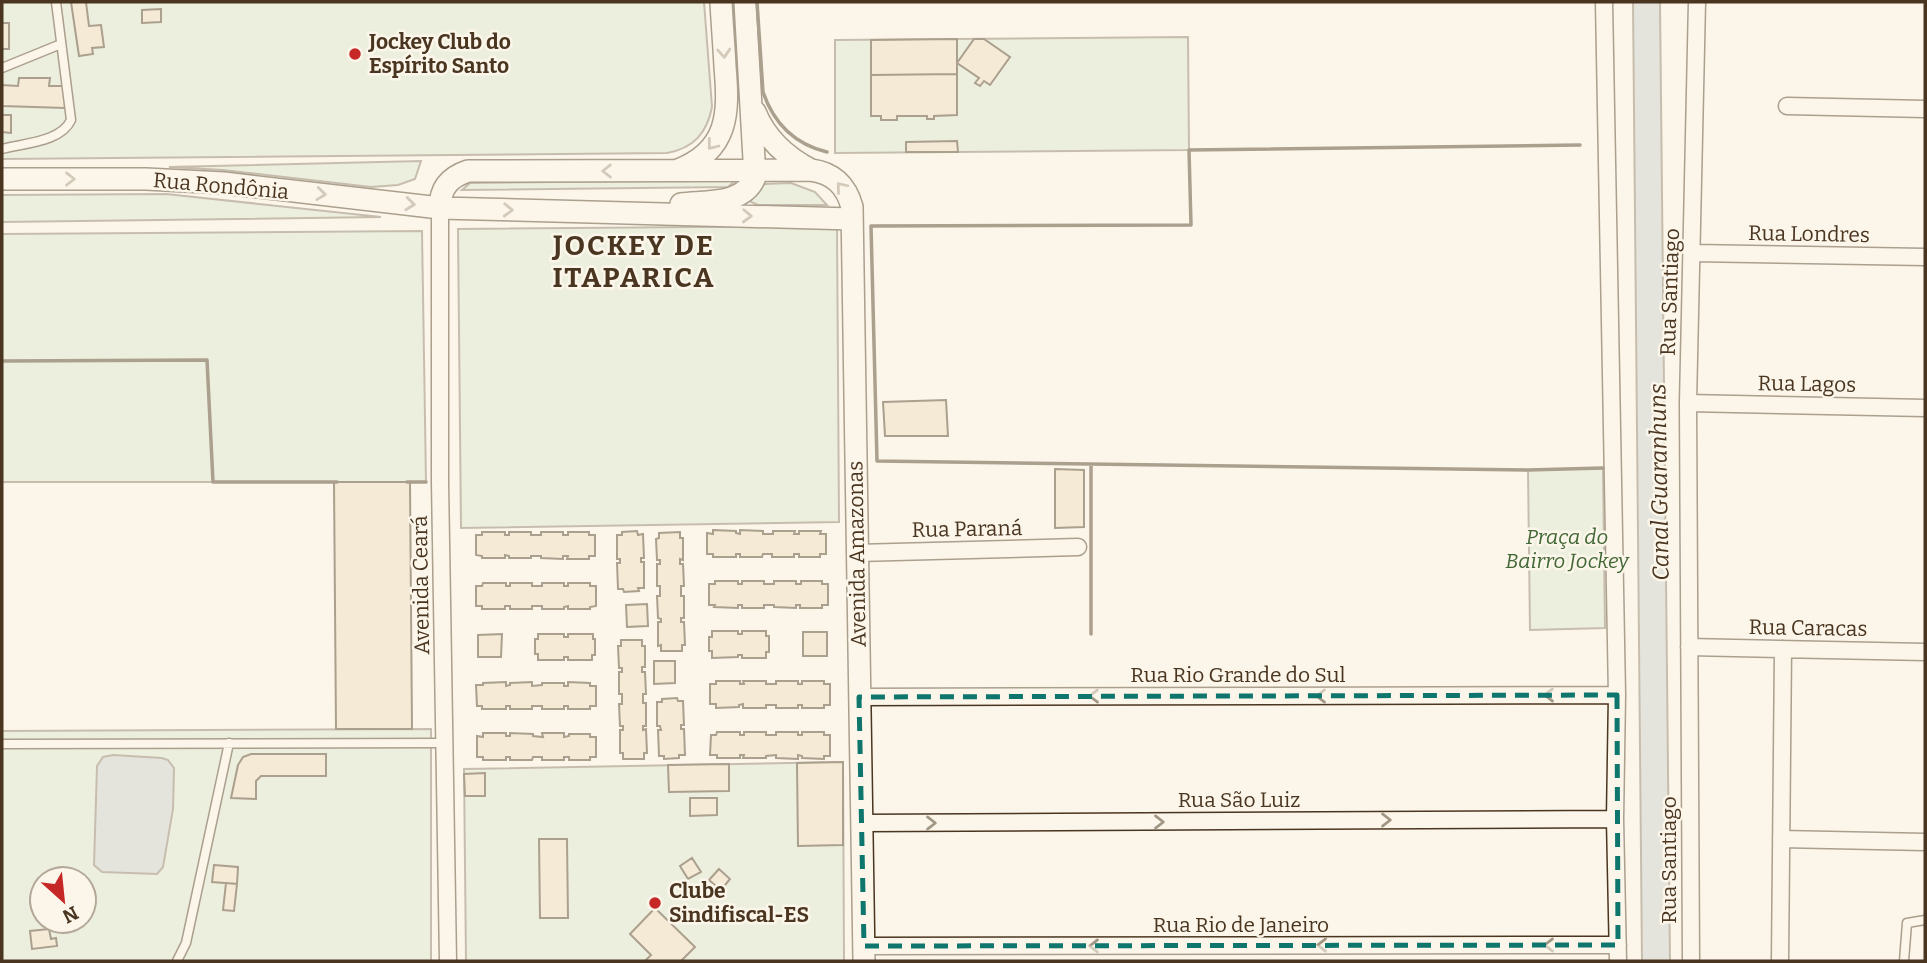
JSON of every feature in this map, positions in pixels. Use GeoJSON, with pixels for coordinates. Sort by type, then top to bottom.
{"type":"FeatureCollection","features":[{"type":"Feature","properties":{"kind":"street"},"geometry":{"type":"LineString","coordinates":[[675,171],[698,160],[707,152],[720,133],[727,114],[721,2]]}},
{"type":"Feature","properties":{"kind":"street"},"geometry":{"type":"LineString","coordinates":[[606,212],[731,198],[750,187],[756,171],[745,2]]}},
{"type":"Feature","properties":{"kind":"street"},"geometry":{"type":"LineString","coordinates":[[1604,2],[1617,695],[1615,819],[1618,953]]}},
{"type":"Feature","properties":{"kind":"street","name":"Rua Santiago"},"geometry":{"type":"LineString","coordinates":[[1691,961],[1688,403],[1697,2]]}},
{"type":"Feature","properties":{"kind":"street","name":"Avenida Amazonas"},"geometry":{"type":"LineString","coordinates":[[752,103],[765,131],[785,154],[811,170],[827,174],[841,184],[850,198],[863,823],[863,954]]}},
{"type":"Feature","properties":{"kind":"street"},"geometry":{"type":"LineString","coordinates":[[1787,106],[1925,109]]}},
{"type":"Feature","properties":{"kind":"street"},"geometry":{"type":"LineString","coordinates":[[440,208],[443,188],[454,176],[468,171],[811,170]]}},
{"type":"Feature","properties":{"kind":"street","name":"Rua Rondônia"},"geometry":{"type":"LineString","coordinates":[[2,179],[146,179],[224,183],[440,208],[852,219]]}},
{"type":"Feature","properties":{"kind":"street","name":"Avenida Ceará"},"geometry":{"type":"LineString","coordinates":[[440,208],[440,482],[448,961]]}},
{"type":"Feature","properties":{"kind":"street","name":"Rua Londres"},"geometry":{"type":"LineString","coordinates":[[1693,253],[1925,257]]}},
{"type":"Feature","properties":{"kind":"street","name":"Rua Lagos"},"geometry":{"type":"LineString","coordinates":[[1688,403],[1925,408]]}},
{"type":"Feature","properties":{"kind":"street","name":"Rua Paraná"},"geometry":{"type":"LineString","coordinates":[[857,553],[1078,547]]}},
{"type":"Feature","properties":{"kind":"street","name":"Rua Caracas"},"geometry":{"type":"LineString","coordinates":[[1689,647],[1925,652]]}},
{"type":"Feature","properties":{"kind":"street"},"geometry":{"type":"LineString","coordinates":[[1780,961],[1783,649]]}},
{"type":"Feature","properties":{"kind":"street","name":"Rua Rio Grande do Sul"},"geometry":{"type":"LineString","coordinates":[[859,697],[1617,695]]}},
{"type":"Feature","properties":{"kind":"street","name":"Rua São Luiz"},"geometry":{"type":"LineString","coordinates":[[863,823],[1615,819]]}},
{"type":"Feature","properties":{"kind":"street"},"geometry":{"type":"LineString","coordinates":[[1782,839],[1925,842]]}},
{"type":"Feature","properties":{"kind":"street","name":"Rua Rio de Janeiro"},"geometry":{"type":"LineString","coordinates":[[863,954],[1618,953]]}},
{"type":"Feature","properties":{"kind":"lane"},"geometry":{"type":"LineString","coordinates":[[2,149],[57,135],[66,130],[71,120],[56,2]]}},
{"type":"Feature","properties":{"kind":"lane"},"geometry":{"type":"LineString","coordinates":[[2,68],[61,44]]}},
{"type":"Feature","properties":{"kind":"lane"},"geometry":{"type":"LineString","coordinates":[[2,744],[444,743]]}},
{"type":"Feature","properties":{"kind":"lane"},"geometry":{"type":"LineString","coordinates":[[177,961],[186,943],[229,744]]}},
{"type":"Feature","properties":{"kind":"lane"},"geometry":{"type":"LineString","coordinates":[[1904,961],[1905,926],[1909,921],[1925,920]]}},
{"type":"Feature","properties":{"kind":"highlighted area"},"geometry":{"type":"Polygon","coordinates":[[[1617,695],[1618,945],[864,946],[859,697],[1617,695]]]}},
{"type":"Feature","properties":{"kind":"green space","name":"Jockey Club do Espírito Santo"},"geometry":{"type":"Polygon","coordinates":[[[2,2],[704,2],[712,107],[707,124],[698,138],[685,147],[667,153],[2,159],[2,2]]]}},
{"type":"Feature","properties":{"kind":"green space"},"geometry":{"type":"Polygon","coordinates":[[[1188,37],[1189,150],[835,153],[835,40],[1188,37]]]}},
{"type":"Feature","properties":{"kind":"green space"},"geometry":{"type":"Polygon","coordinates":[[[421,161],[415,179],[398,185],[371,187],[223,170],[169,167],[421,161]]]}},
{"type":"Feature","properties":{"kind":"green space"},"geometry":{"type":"Polygon","coordinates":[[[736,180],[728,187],[462,190],[470,183],[736,180]]]}},
{"type":"Feature","properties":{"kind":"green space"},"geometry":{"type":"Polygon","coordinates":[[[791,183],[815,192],[827,205],[758,205],[749,201],[764,184],[791,183]]]}},
{"type":"Feature","properties":{"kind":"green space"},"geometry":{"type":"Polygon","coordinates":[[[166,194],[381,217],[2,222],[2,195],[166,194]]]}},
{"type":"Feature","properties":{"kind":"green space"},"geometry":{"type":"Polygon","coordinates":[[[837,226],[839,522],[461,528],[458,229],[837,226]]]}},
{"type":"Feature","properties":{"kind":"green space"},"geometry":{"type":"Polygon","coordinates":[[[422,231],[426,482],[2,482],[2,234],[422,231]]]}},
{"type":"Feature","properties":{"kind":"green space","name":"Praça do Bairro Jockey"},"geometry":{"type":"Polygon","coordinates":[[[1603,468],[1605,628],[1530,630],[1528,470],[1603,468]]]}},
{"type":"Feature","properties":{"kind":"green space"},"geometry":{"type":"Polygon","coordinates":[[[431,729],[431,961],[2,961],[2,731],[431,729]]]}},
{"type":"Feature","properties":{"kind":"green space","name":"Clube Sindifiscal-ES"},"geometry":{"type":"Polygon","coordinates":[[[843,762],[844,961],[466,961],[464,769],[843,762]]]}},
{"type":"Feature","properties":{"kind":"water","name":"Canal Guaranhuns"},"geometry":{"type":"Polygon","coordinates":[[[1633,2],[1660,2],[1670,961],[1642,961],[1633,2]]]}},
{"type":"Feature","properties":{"kind":"water"},"geometry":{"type":"Polygon","coordinates":[[[113,755],[162,758],[168,760],[174,768],[173,809],[163,867],[157,874],[102,872],[98,865],[94,865],[97,766],[103,757],[113,755]]]}},
{"type":"Feature","properties":{"kind":"building"},"geometry":{"type":"Polygon","coordinates":[[[71,2],[86,2],[89,26],[101,25],[104,47],[92,48],[93,54],[79,56],[71,2]]]}},
{"type":"Feature","properties":{"kind":"building"},"geometry":{"type":"Polygon","coordinates":[[[161,9],[161,22],[142,23],[142,10],[161,9]]]}},
{"type":"Feature","properties":{"kind":"building"},"geometry":{"type":"Polygon","coordinates":[[[2,23],[9,23],[9,49],[2,49],[2,23]]]}},
{"type":"Feature","properties":{"kind":"building"},"geometry":{"type":"Polygon","coordinates":[[[957,39],[957,74],[871,75],[871,40],[957,39]]]}},
{"type":"Feature","properties":{"kind":"building"},"geometry":{"type":"Polygon","coordinates":[[[974,39],[984,39],[1010,57],[990,85],[984,81],[980,86],[975,83],[979,78],[957,63],[974,39]]]}},
{"type":"Feature","properties":{"kind":"building"},"geometry":{"type":"Polygon","coordinates":[[[957,74],[957,115],[934,116],[934,119],[927,119],[927,116],[897,116],[897,120],[881,120],[881,116],[871,116],[871,75],[957,74]]]}},
{"type":"Feature","properties":{"kind":"building"},"geometry":{"type":"Polygon","coordinates":[[[19,78],[50,78],[49,86],[66,86],[65,108],[2,106],[2,85],[18,86],[19,78]]]}},
{"type":"Feature","properties":{"kind":"building"},"geometry":{"type":"Polygon","coordinates":[[[2,115],[11,115],[11,133],[2,132],[2,115]]]}},
{"type":"Feature","properties":{"kind":"building"},"geometry":{"type":"Polygon","coordinates":[[[957,141],[958,152],[906,152],[906,142],[957,141]]]}},
{"type":"Feature","properties":{"kind":"building"},"geometry":{"type":"Polygon","coordinates":[[[946,400],[948,436],[885,436],[883,402],[946,400]]]}},
{"type":"Feature","properties":{"kind":"building"},"geometry":{"type":"Polygon","coordinates":[[[1055,469],[1084,470],[1084,527],[1055,528],[1055,469]]]}},
{"type":"Feature","properties":{"kind":"building"},"geometry":{"type":"Polygon","coordinates":[[[334,482],[410,482],[412,729],[336,729],[334,482]]]}},
{"type":"Feature","properties":{"kind":"building"},"geometry":{"type":"Polygon","coordinates":[[[713,530],[736,531],[740,534],[740,530],[763,531],[763,534],[773,534],[773,531],[795,531],[794,534],[799,534],[799,531],[821,531],[820,534],[826,534],[826,554],[820,554],[820,557],[799,557],[799,554],[794,554],[794,557],[772,557],[772,554],[763,554],[762,557],[740,557],[740,554],[736,554],[736,557],[713,557],[713,554],[707,554],[707,533],[713,534],[713,530]]]}},
{"type":"Feature","properties":{"kind":"building"},"geometry":{"type":"Polygon","coordinates":[[[637,531],[638,535],[643,534],[644,558],[641,558],[641,562],[644,562],[644,588],[624,592],[623,589],[618,589],[617,563],[620,563],[620,559],[617,559],[617,535],[637,531]]]}},
{"type":"Feature","properties":{"kind":"building"},"geometry":{"type":"Polygon","coordinates":[[[482,532],[505,532],[505,535],[509,535],[509,532],[531,532],[531,535],[541,535],[541,532],[563,532],[563,535],[568,535],[568,532],[589,532],[589,535],[595,535],[595,556],[589,556],[589,559],[567,559],[568,556],[563,556],[563,559],[541,556],[509,558],[505,555],[505,558],[482,558],[476,555],[476,535],[482,535],[482,532]]]}},
{"type":"Feature","properties":{"kind":"building"},"geometry":{"type":"Polygon","coordinates":[[[680,532],[680,538],[683,538],[683,560],[680,559],[680,564],[683,564],[684,586],[681,586],[684,618],[681,618],[681,622],[684,622],[685,645],[682,645],[682,651],[661,651],[661,645],[658,646],[658,622],[661,622],[661,619],[658,618],[657,596],[660,596],[657,564],[660,564],[660,560],[657,560],[656,539],[659,538],[659,533],[680,532]]]}},
{"type":"Feature","properties":{"kind":"building"},"geometry":{"type":"Polygon","coordinates":[[[715,581],[738,581],[738,584],[742,584],[742,581],[764,581],[764,584],[774,584],[774,581],[796,581],[796,584],[801,584],[801,581],[822,581],[822,584],[828,584],[828,605],[822,605],[822,608],[800,608],[800,605],[796,605],[796,608],[774,605],[764,605],[764,608],[742,608],[742,605],[738,605],[738,608],[714,607],[715,605],[709,605],[709,584],[715,584],[715,581]]]}},
{"type":"Feature","properties":{"kind":"building"},"geometry":{"type":"Polygon","coordinates":[[[483,583],[506,583],[506,586],[510,586],[510,583],[532,583],[532,586],[542,586],[542,583],[564,583],[564,586],[568,586],[568,583],[590,583],[590,586],[596,586],[596,606],[590,609],[568,609],[568,606],[564,609],[542,609],[542,606],[532,606],[532,609],[510,609],[510,606],[505,606],[505,609],[482,609],[482,606],[476,606],[476,586],[482,586],[483,583]]]}},
{"type":"Feature","properties":{"kind":"building"},"geometry":{"type":"Polygon","coordinates":[[[647,604],[648,626],[627,627],[626,605],[647,604]]]}},
{"type":"Feature","properties":{"kind":"building"},"geometry":{"type":"Polygon","coordinates":[[[712,631],[738,631],[738,634],[742,634],[742,631],[766,631],[766,636],[769,636],[769,652],[766,652],[766,658],[742,658],[742,655],[738,655],[712,658],[709,637],[712,637],[712,631]]]}},
{"type":"Feature","properties":{"kind":"building"},"geometry":{"type":"Polygon","coordinates":[[[803,632],[827,632],[827,656],[803,656],[803,632]]]}},
{"type":"Feature","properties":{"kind":"building"},"geometry":{"type":"Polygon","coordinates":[[[502,634],[501,657],[478,657],[478,635],[502,634]]]}},
{"type":"Feature","properties":{"kind":"building"},"geometry":{"type":"Polygon","coordinates":[[[538,634],[564,634],[564,637],[568,637],[568,634],[593,634],[595,655],[592,655],[592,660],[568,660],[568,657],[564,657],[564,660],[538,660],[538,654],[535,654],[535,639],[538,639],[538,634]]]}},
{"type":"Feature","properties":{"kind":"building"},"geometry":{"type":"Polygon","coordinates":[[[621,640],[642,640],[642,646],[645,646],[645,667],[642,667],[642,672],[645,672],[646,694],[643,694],[643,703],[646,703],[646,726],[643,726],[643,730],[646,729],[647,753],[644,753],[644,759],[623,759],[623,753],[620,753],[620,730],[623,730],[623,726],[620,726],[619,704],[622,704],[622,694],[619,694],[619,672],[622,672],[622,668],[619,668],[618,646],[621,646],[621,640]]]}},
{"type":"Feature","properties":{"kind":"building"},"geometry":{"type":"Polygon","coordinates":[[[654,661],[675,661],[675,683],[654,684],[654,661]]]}},
{"type":"Feature","properties":{"kind":"building"},"geometry":{"type":"Polygon","coordinates":[[[716,681],[740,681],[740,684],[744,684],[743,681],[766,681],[766,684],[776,684],[776,681],[798,681],[798,684],[802,684],[802,681],[824,681],[824,684],[830,684],[830,705],[824,705],[824,708],[802,708],[802,705],[798,705],[798,708],[776,708],[776,705],[766,705],[766,708],[743,708],[743,704],[739,707],[716,708],[716,704],[710,704],[710,684],[716,684],[716,681]]]}},
{"type":"Feature","properties":{"kind":"building"},"geometry":{"type":"Polygon","coordinates":[[[506,682],[506,686],[510,683],[532,682],[532,686],[542,683],[564,683],[564,686],[568,686],[568,682],[590,683],[590,686],[596,686],[596,706],[590,706],[590,709],[568,709],[568,706],[564,706],[564,709],[542,709],[542,706],[532,706],[532,709],[510,709],[510,706],[506,706],[506,709],[482,709],[482,706],[477,706],[476,685],[506,682]]]}},
{"type":"Feature","properties":{"kind":"building"},"geometry":{"type":"Polygon","coordinates":[[[677,698],[678,701],[683,701],[684,725],[681,725],[681,729],[684,729],[685,755],[664,759],[664,756],[659,756],[658,730],[661,730],[660,726],[657,726],[657,702],[677,698]]]}},
{"type":"Feature","properties":{"kind":"building"},"geometry":{"type":"Polygon","coordinates":[[[717,732],[740,732],[740,735],[744,735],[744,732],[766,732],[766,735],[776,735],[776,732],[798,732],[798,735],[802,735],[802,732],[824,732],[824,735],[830,735],[830,756],[824,756],[824,759],[802,758],[798,755],[798,759],[776,758],[776,755],[766,758],[743,758],[744,755],[740,755],[740,758],[717,758],[717,755],[710,755],[711,735],[716,735],[717,732]]]}},
{"type":"Feature","properties":{"kind":"building"},"geometry":{"type":"Polygon","coordinates":[[[483,733],[506,733],[506,736],[510,736],[510,733],[533,734],[543,737],[542,733],[564,733],[564,737],[569,734],[590,734],[590,737],[596,737],[596,757],[590,757],[590,760],[569,760],[569,757],[564,757],[564,760],[542,760],[542,757],[533,757],[532,760],[510,760],[510,757],[506,757],[506,760],[483,760],[483,757],[477,757],[477,736],[483,737],[483,733]]]}},
{"type":"Feature","properties":{"kind":"building"},"geometry":{"type":"Polygon","coordinates":[[[251,754],[326,754],[326,776],[261,776],[256,781],[256,799],[231,798],[238,765],[243,757],[251,754]]]}},
{"type":"Feature","properties":{"kind":"building"},"geometry":{"type":"Polygon","coordinates":[[[843,762],[843,845],[798,846],[797,763],[843,762]]]}},
{"type":"Feature","properties":{"kind":"building"},"geometry":{"type":"Polygon","coordinates":[[[729,764],[729,791],[669,792],[668,765],[729,764]]]}},
{"type":"Feature","properties":{"kind":"building"},"geometry":{"type":"Polygon","coordinates":[[[485,773],[485,796],[465,796],[464,774],[485,773]]]}},
{"type":"Feature","properties":{"kind":"building"},"geometry":{"type":"Polygon","coordinates":[[[690,798],[717,798],[717,815],[690,816],[690,798]]]}},
{"type":"Feature","properties":{"kind":"building"},"geometry":{"type":"Polygon","coordinates":[[[539,839],[567,839],[568,918],[540,918],[539,839]]]}},
{"type":"Feature","properties":{"kind":"building"},"geometry":{"type":"Polygon","coordinates":[[[692,858],[701,872],[688,879],[680,866],[692,858]]]}},
{"type":"Feature","properties":{"kind":"building"},"geometry":{"type":"Polygon","coordinates":[[[214,865],[238,867],[237,884],[212,882],[214,865]]]}},
{"type":"Feature","properties":{"kind":"building"},"geometry":{"type":"Polygon","coordinates":[[[719,869],[730,879],[721,890],[709,880],[719,869]]]}},
{"type":"Feature","properties":{"kind":"building"},"geometry":{"type":"Polygon","coordinates":[[[226,883],[237,884],[234,911],[223,910],[226,883]]]}},
{"type":"Feature","properties":{"kind":"building"},"geometry":{"type":"Polygon","coordinates":[[[655,908],[695,947],[681,961],[645,961],[651,955],[630,934],[655,908]]]}},
{"type":"Feature","properties":{"kind":"building"},"geometry":{"type":"Polygon","coordinates":[[[30,935],[50,935],[51,939],[56,938],[57,946],[32,949],[30,935]]]}},
{"type":"Feature","properties":{"kind":"wall"},"geometry":{"type":"LineString","coordinates":[[757,2],[763,92],[773,114],[795,138],[827,152]]}},
{"type":"Feature","properties":{"kind":"wall"},"geometry":{"type":"LineString","coordinates":[[1580,145],[1189,150],[1191,225],[871,226],[877,461],[1528,470],[1603,468]]}},
{"type":"Feature","properties":{"kind":"wall"},"geometry":{"type":"LineString","coordinates":[[2,361],[207,360],[213,482],[337,482]]}},
{"type":"Feature","properties":{"kind":"wall"},"geometry":{"type":"LineString","coordinates":[[1091,465],[1091,634]]}},
{"type":"Feature","properties":{"kind":"wall"},"geometry":{"type":"LineString","coordinates":[[407,482],[426,482]]}},
{"type":"Feature","properties":{"kind":"place","name":"Jockey Club do Espírito Santo"},"geometry":{"type":"Point","coordinates":[355,54]}},
{"type":"Feature","properties":{"kind":"place","name":"Clube Sindifiscal-ES"},"geometry":{"type":"Point","coordinates":[655,903]}},
{"type":"Feature","properties":{"kind":"district","name":"JOCKEY DE ITAPARICA"},"geometry":{"type":"Point","coordinates":[634,261]}}]}
